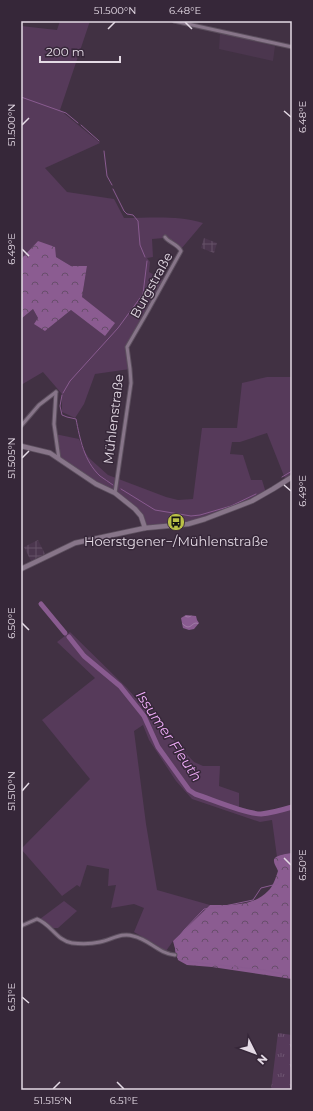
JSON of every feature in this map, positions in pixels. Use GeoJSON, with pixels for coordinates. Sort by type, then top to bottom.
{"type":"FeatureCollection","features":[{"type":"Feature","properties":{"kind":"main road"},"geometry":{"type":"LineString","coordinates":[[21,446],[50,453],[96,484],[115,494],[134,508],[141,516],[145,528]]}},
{"type":"Feature","properties":{"kind":"main road"},"geometry":{"type":"LineString","coordinates":[[21,569],[75,543],[145,528],[188,524],[205,519],[252,501],[292,477]]}},
{"type":"Feature","properties":{"kind":"street"},"geometry":{"type":"LineString","coordinates":[[174,21],[187,22],[268,43],[292,47]]}},
{"type":"Feature","properties":{"kind":"street","name":"Burgstraße"},"geometry":{"type":"LineString","coordinates":[[126,347],[181,251],[165,237]]}},
{"type":"Feature","properties":{"kind":"street","name":"Mühlenstraße"},"geometry":{"type":"LineString","coordinates":[[115,494],[131,383],[126,347]]}},
{"type":"Feature","properties":{"kind":"street"},"geometry":{"type":"LineString","coordinates":[[21,426],[40,405],[57,391],[54,424],[59,459]]}},
{"type":"Feature","properties":{"kind":"street"},"geometry":{"type":"LineString","coordinates":[[21,926],[37,919],[47,924],[64,941],[77,944],[100,942],[121,936],[133,935],[168,954],[175,955]]}},
{"type":"Feature","properties":{"kind":"shaded area"},"geometry":{"type":"Polygon","coordinates":[[[220,33],[275,46],[273,61],[219,49],[220,33]]]}},
{"type":"Feature","properties":{"kind":"shaded area"},"geometry":{"type":"Polygon","coordinates":[[[204,238],[217,243],[214,253],[201,248],[204,238]]]}},
{"type":"Feature","properties":{"kind":"shaded area"},"geometry":{"type":"Polygon","coordinates":[[[38,540],[45,554],[31,561],[24,547],[38,540]]]}},
{"type":"Feature","properties":{"kind":"green space"},"geometry":{"type":"Polygon","coordinates":[[[60,21],[90,21],[60,110],[100,143],[45,168],[67,192],[114,199],[124,218],[174,218],[193,220],[203,223],[181,249],[164,238],[152,239],[153,257],[147,258],[150,262],[149,272],[163,280],[127,347],[130,369],[95,374],[84,404],[75,418],[62,412],[62,394],[43,372],[21,385],[21,319],[33,309],[45,331],[71,310],[105,336],[82,297],[87,266],[71,266],[56,257],[38,241],[21,259],[21,26],[57,30],[60,21]]]}},
{"type":"Feature","properties":{"kind":"green space"},"geometry":{"type":"Polygon","coordinates":[[[38,241],[55,247],[56,257],[71,266],[87,266],[82,297],[115,323],[105,336],[71,310],[45,331],[34,324],[38,318],[33,309],[21,319],[21,259],[38,241]]]}},
{"type":"Feature","properties":{"kind":"green space"},"geometry":{"type":"Polygon","coordinates":[[[267,377],[292,377],[292,477],[286,481],[267,433],[240,442],[232,442],[230,454],[243,455],[251,480],[262,480],[266,493],[188,524],[145,528],[141,516],[115,493],[59,459],[55,434],[79,439],[89,458],[108,475],[166,497],[178,500],[193,499],[202,428],[237,428],[242,383],[267,377]]]}},
{"type":"Feature","properties":{"kind":"green space"},"geometry":{"type":"Polygon","coordinates":[[[70,632],[127,688],[194,762],[203,766],[220,766],[219,786],[239,793],[239,807],[261,813],[292,805],[292,853],[277,857],[272,820],[260,822],[192,799],[176,781],[149,740],[143,725],[134,731],[146,824],[157,890],[210,905],[173,941],[166,951],[134,932],[144,908],[134,904],[111,908],[116,885],[108,886],[109,869],[87,865],[80,887],[77,885],[62,896],[21,849],[90,779],[42,720],[95,678],[57,642],[70,632]]]}},
{"type":"Feature","properties":{"kind":"green space"},"geometry":{"type":"Polygon","coordinates":[[[292,853],[292,979],[212,967],[187,965],[178,960],[173,941],[210,905],[240,904],[255,900],[262,896],[271,887],[278,871],[274,863],[274,859],[281,855],[292,853]]]}},
{"type":"Feature","properties":{"kind":"green space"},"geometry":{"type":"Polygon","coordinates":[[[64,901],[77,911],[58,928],[53,928],[40,919],[64,901]]]}},
{"type":"Feature","properties":{"kind":"green space"},"geometry":{"type":"Polygon","coordinates":[[[278,1033],[292,1035],[292,1090],[271,1090],[278,1033]]]}},
{"type":"Feature","properties":{"kind":"water"},"geometry":{"type":"Polygon","coordinates":[[[186,615],[196,616],[199,623],[194,629],[189,630],[183,628],[181,618],[186,615]]]}},
{"type":"Feature","properties":{"kind":"waterway"},"geometry":{"type":"LineString","coordinates":[[21,97],[66,113],[78,123]]}},
{"type":"Feature","properties":{"kind":"waterway"},"geometry":{"type":"LineString","coordinates":[[81,125],[99,141]]}},
{"type":"Feature","properties":{"kind":"waterway"},"geometry":{"type":"LineString","coordinates":[[104,151],[107,176],[112,185]]}},
{"type":"Feature","properties":{"kind":"waterway"},"geometry":{"type":"LineString","coordinates":[[113,189],[124,211],[127,214],[133,215],[138,221],[140,245],[145,257]]}},
{"type":"Feature","properties":{"kind":"waterway"},"geometry":{"type":"LineString","coordinates":[[63,393],[70,381],[118,328],[143,294],[147,261]]}},
{"type":"Feature","properties":{"kind":"waterway"},"geometry":{"type":"LineString","coordinates":[[62,395],[60,406],[62,415],[76,419],[86,457],[100,476],[113,485]]}},
{"type":"Feature","properties":{"kind":"waterway"},"geometry":{"type":"LineString","coordinates":[[282,477],[292,471]]}},
{"type":"Feature","properties":{"kind":"waterway"},"geometry":{"type":"LineString","coordinates":[[121,489],[155,510],[191,516],[200,515],[231,506],[256,494]]}},
{"type":"Feature","properties":{"kind":"waterway","name":"Issumer Fleuth"},"geometry":{"type":"LineString","coordinates":[[41,604],[65,633]]}},
{"type":"Feature","properties":{"kind":"waterway","name":"Issumer Fleuth"},"geometry":{"type":"LineString","coordinates":[[69,637],[84,656],[120,686],[144,716],[158,747],[189,790],[195,794],[246,812],[261,814],[292,807]]}},
{"type":"Feature","properties":{"kind":"waterway"},"geometry":{"type":"LineString","coordinates":[[176,953],[175,942],[204,909],[253,900],[261,888],[277,884],[279,880],[278,861],[292,856]]}},
{"type":"Feature","properties":{"kind":"waterway"},"geometry":{"type":"LineString","coordinates":[[177,957],[184,961],[264,970],[292,976]]}},
{"type":"Feature","properties":{"kind":"place","name":"Hoerstgener−/Mühlenstraße"},"geometry":{"type":"Point","coordinates":[176,522]}}]}
